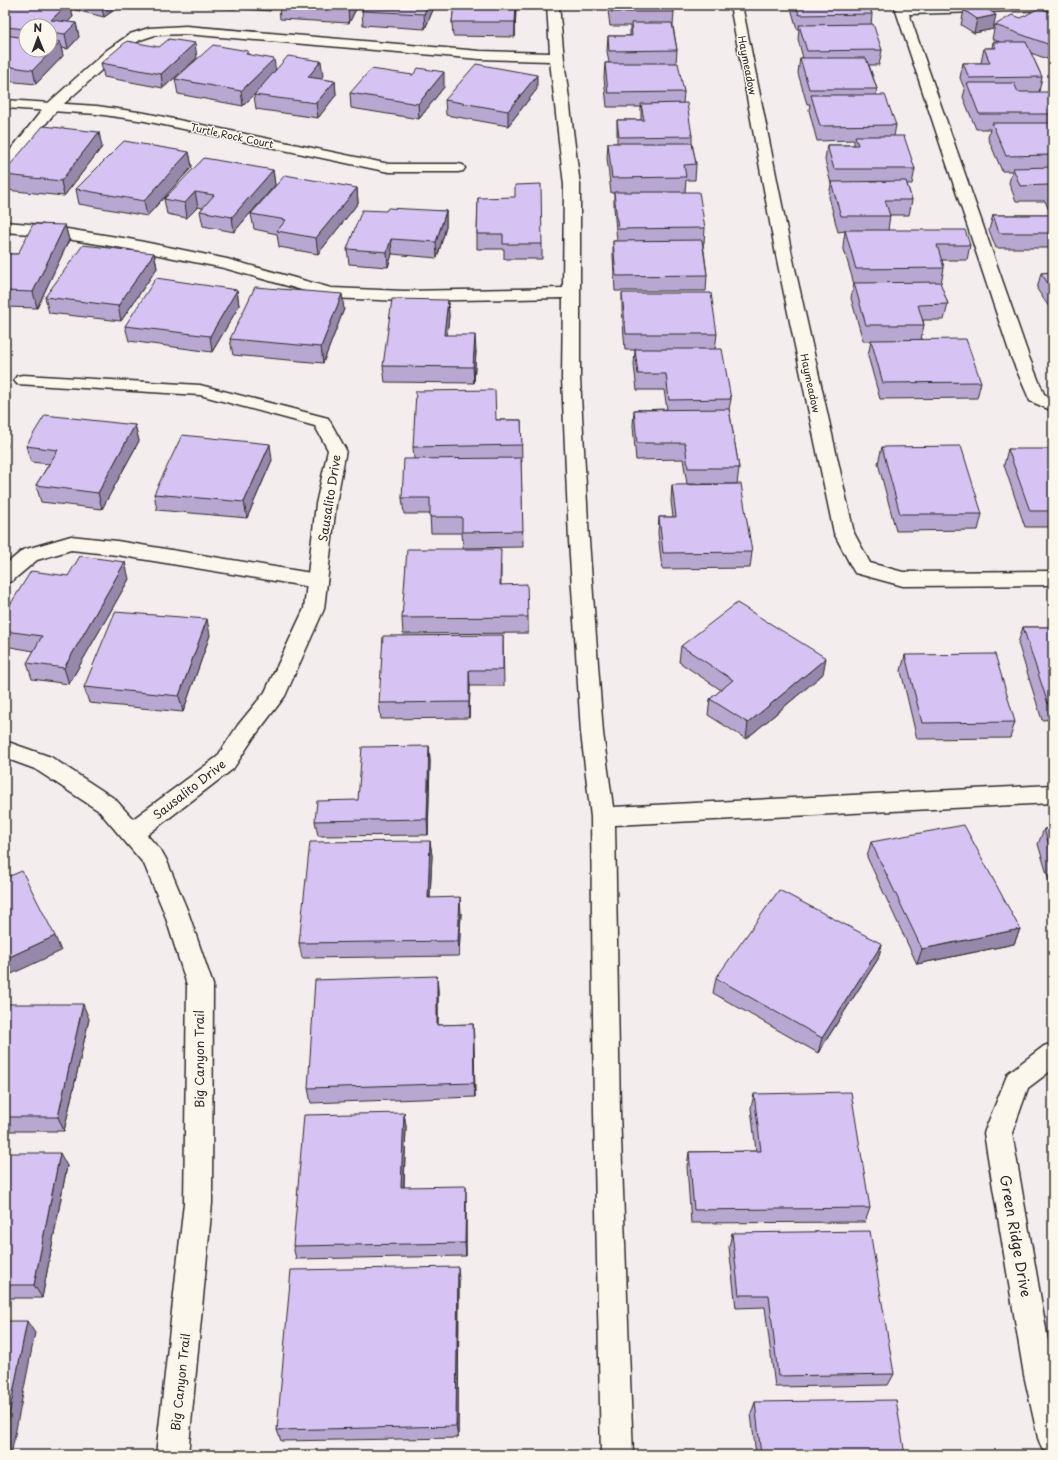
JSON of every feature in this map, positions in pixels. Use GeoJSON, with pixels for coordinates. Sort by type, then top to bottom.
{"type":"FeatureCollection","features":[{"type":"Feature","properties":{"kind":"street"},"geometry":{"type":"LineString","coordinates":[[553,5],[557,57],[572,185],[570,293],[571,378],[579,540],[592,733],[603,817],[607,1112],[617,1455]]}},
{"type":"Feature","properties":{"kind":"street","name":"Haymeadow"},"geometry":{"type":"LineString","coordinates":[[736,5],[784,255],[844,533],[862,568],[903,580],[1053,578]]}},
{"type":"Feature","properties":{"kind":"street"},"geometry":{"type":"LineString","coordinates":[[1053,6],[901,8],[1020,357],[1036,396],[1053,406]]}},
{"type":"Feature","properties":{"kind":"street"},"geometry":{"type":"LineString","coordinates":[[5,168],[17,150],[51,108],[112,53],[135,37],[154,31],[186,30],[480,55],[557,57]]}},
{"type":"Feature","properties":{"kind":"street","name":"Turtle Rock Court"},"geometry":{"type":"LineString","coordinates":[[5,104],[97,110],[145,117],[389,168],[458,168]]}},
{"type":"Feature","properties":{"kind":"street"},"geometry":{"type":"LineString","coordinates":[[5,227],[42,230],[130,244],[227,264],[330,293],[404,296],[570,293]]}},
{"type":"Feature","properties":{"kind":"street","name":"Sausalito Drive"},"geometry":{"type":"LineString","coordinates":[[23,380],[200,390],[322,422],[337,450],[326,504],[314,609],[274,696],[246,731],[225,763],[132,833]]}},
{"type":"Feature","properties":{"kind":"street"},"geometry":{"type":"LineString","coordinates":[[5,576],[30,555],[71,543],[117,548],[318,581]]}},
{"type":"Feature","properties":{"kind":"street","name":"Big Canyon Trail"},"geometry":{"type":"LineString","coordinates":[[5,749],[43,763],[107,805],[154,859],[176,912],[200,985],[198,1203],[172,1455]]}},
{"type":"Feature","properties":{"kind":"street"},"geometry":{"type":"LineString","coordinates":[[603,817],[1053,794]]}},
{"type":"Feature","properties":{"kind":"street","name":"Green Ridge Drive"},"geometry":{"type":"LineString","coordinates":[[1053,1054],[1016,1081],[998,1133],[1046,1375],[1053,1438]]}},
{"type":"Feature","properties":{"kind":"building"},"geometry":{"type":"Polygon","coordinates":[[[11,5],[67,5],[53,18],[18,18],[18,28],[5,27],[5,10],[11,5]]]}},
{"type":"Feature","properties":{"kind":"building"},"geometry":{"type":"Polygon","coordinates":[[[286,5],[350,5],[348,9],[286,5]]]}},
{"type":"Feature","properties":{"kind":"building"},"geometry":{"type":"Polygon","coordinates":[[[364,5],[428,5],[424,14],[362,11],[364,5]]]}},
{"type":"Feature","properties":{"kind":"building"},"geometry":{"type":"Polygon","coordinates":[[[454,5],[516,5],[515,22],[452,22],[454,5]]]}},
{"type":"Feature","properties":{"kind":"building"},"geometry":{"type":"Polygon","coordinates":[[[610,5],[673,5],[674,12],[611,12],[610,5]]]}},
{"type":"Feature","properties":{"kind":"building"},"geometry":{"type":"Polygon","coordinates":[[[796,5],[869,5],[872,14],[799,15],[796,5]]]}},
{"type":"Feature","properties":{"kind":"building"},"geometry":{"type":"Polygon","coordinates":[[[983,6],[996,15],[977,19],[964,10],[983,6]]]}},
{"type":"Feature","properties":{"kind":"building"},"geometry":{"type":"Polygon","coordinates":[[[1039,8],[1053,13],[1053,46],[995,25],[1012,15],[1021,18],[1039,8]]]}},
{"type":"Feature","properties":{"kind":"building"},"geometry":{"type":"Polygon","coordinates":[[[58,21],[76,23],[65,34],[58,33],[58,21]]]}},
{"type":"Feature","properties":{"kind":"building"},"geometry":{"type":"Polygon","coordinates":[[[631,23],[672,23],[677,50],[609,51],[608,36],[632,36],[631,23]]]}},
{"type":"Feature","properties":{"kind":"building"},"geometry":{"type":"Polygon","coordinates":[[[873,24],[882,50],[807,51],[799,25],[873,24]]]}},
{"type":"Feature","properties":{"kind":"building"},"geometry":{"type":"Polygon","coordinates":[[[5,35],[18,37],[18,58],[45,58],[33,70],[5,66],[5,35]]]}},
{"type":"Feature","properties":{"kind":"building"},"geometry":{"type":"Polygon","coordinates":[[[169,39],[195,43],[161,74],[101,63],[127,41],[159,47],[169,39]]]}},
{"type":"Feature","properties":{"kind":"building"},"geometry":{"type":"Polygon","coordinates":[[[993,42],[1026,42],[1042,77],[969,78],[963,63],[990,63],[984,48],[996,48],[993,42]]]}},
{"type":"Feature","properties":{"kind":"building"},"geometry":{"type":"Polygon","coordinates":[[[213,45],[248,51],[246,54],[274,59],[241,91],[175,79],[213,45]]]}},
{"type":"Feature","properties":{"kind":"building"},"geometry":{"type":"Polygon","coordinates":[[[288,56],[321,61],[308,77],[335,81],[316,103],[254,95],[288,56]]]}},
{"type":"Feature","properties":{"kind":"building"},"geometry":{"type":"Polygon","coordinates":[[[800,58],[866,58],[877,89],[809,89],[800,58]]]}},
{"type":"Feature","properties":{"kind":"building"},"geometry":{"type":"Polygon","coordinates":[[[605,63],[678,63],[684,92],[608,93],[605,63]]]}},
{"type":"Feature","properties":{"kind":"building"},"geometry":{"type":"Polygon","coordinates":[[[476,64],[537,75],[508,111],[445,100],[476,64]]]}},
{"type":"Feature","properties":{"kind":"building"},"geometry":{"type":"Polygon","coordinates":[[[418,68],[444,72],[418,104],[350,93],[371,69],[413,75],[418,68]]]}},
{"type":"Feature","properties":{"kind":"building"},"geometry":{"type":"Polygon","coordinates":[[[967,83],[1014,83],[1018,92],[1048,92],[1053,103],[1053,114],[979,114],[967,83]]]}},
{"type":"Feature","properties":{"kind":"building"},"geometry":{"type":"Polygon","coordinates":[[[811,95],[885,95],[896,125],[820,126],[811,95]]]}},
{"type":"Feature","properties":{"kind":"building"},"geometry":{"type":"Polygon","coordinates":[[[687,103],[692,136],[619,137],[617,120],[644,120],[641,104],[687,103]]]}},
{"type":"Feature","properties":{"kind":"building"},"geometry":{"type":"Polygon","coordinates":[[[992,123],[1053,123],[1053,155],[1006,156],[992,123]]]}},
{"type":"Feature","properties":{"kind":"building"},"geometry":{"type":"Polygon","coordinates":[[[43,126],[99,132],[61,181],[5,175],[5,171],[43,126]]]}},
{"type":"Feature","properties":{"kind":"building"},"geometry":{"type":"Polygon","coordinates":[[[855,136],[904,136],[915,169],[834,169],[827,145],[858,145],[855,136]]]}},
{"type":"Feature","properties":{"kind":"building"},"geometry":{"type":"Polygon","coordinates":[[[124,141],[189,152],[144,201],[76,189],[124,141]]]}},
{"type":"Feature","properties":{"kind":"building"},"geometry":{"type":"Polygon","coordinates":[[[608,143],[692,143],[696,164],[684,165],[686,177],[612,178],[608,143]]]}},
{"type":"Feature","properties":{"kind":"building"},"geometry":{"type":"Polygon","coordinates":[[[204,158],[273,170],[232,217],[200,211],[214,195],[195,192],[185,203],[164,199],[204,158]]]}},
{"type":"Feature","properties":{"kind":"building"},"geometry":{"type":"Polygon","coordinates":[[[1053,167],[1053,194],[1049,185],[1020,186],[1013,168],[1053,167]]]}},
{"type":"Feature","properties":{"kind":"building"},"geometry":{"type":"Polygon","coordinates":[[[285,175],[357,188],[316,238],[277,231],[286,220],[251,214],[285,175]]]}},
{"type":"Feature","properties":{"kind":"building"},"geometry":{"type":"Polygon","coordinates":[[[906,181],[912,200],[885,200],[890,216],[841,216],[831,182],[906,181]]]}},
{"type":"Feature","properties":{"kind":"building"},"geometry":{"type":"Polygon","coordinates":[[[541,184],[542,244],[503,244],[503,234],[477,234],[478,198],[515,197],[515,185],[541,184]]]}},
{"type":"Feature","properties":{"kind":"building"},"geometry":{"type":"Polygon","coordinates":[[[614,192],[699,192],[705,228],[618,229],[614,192]]]}},
{"type":"Feature","properties":{"kind":"building"},"geometry":{"type":"Polygon","coordinates":[[[388,208],[446,211],[436,242],[391,239],[387,252],[347,249],[362,210],[386,211],[388,208]]]}},
{"type":"Feature","properties":{"kind":"building"},"geometry":{"type":"Polygon","coordinates":[[[993,215],[1053,215],[1053,233],[999,233],[993,215]]]}},
{"type":"Feature","properties":{"kind":"building"},"geometry":{"type":"Polygon","coordinates":[[[33,224],[65,225],[33,292],[5,291],[5,254],[18,254],[33,224]]]}},
{"type":"Feature","properties":{"kind":"building"},"geometry":{"type":"Polygon","coordinates":[[[845,230],[965,230],[970,245],[937,245],[944,268],[856,269],[845,230]]]}},
{"type":"Feature","properties":{"kind":"building"},"geometry":{"type":"Polygon","coordinates":[[[702,240],[707,275],[616,276],[613,241],[702,240]]]}},
{"type":"Feature","properties":{"kind":"building"},"geometry":{"type":"Polygon","coordinates":[[[83,245],[154,253],[118,306],[45,297],[83,245]]]}},
{"type":"Feature","properties":{"kind":"building"},"geometry":{"type":"Polygon","coordinates":[[[1053,272],[1053,291],[1041,273],[1053,272]]]}},
{"type":"Feature","properties":{"kind":"building"},"geometry":{"type":"Polygon","coordinates":[[[156,278],[237,290],[210,336],[125,326],[156,278]]]}},
{"type":"Feature","properties":{"kind":"building"},"geometry":{"type":"Polygon","coordinates":[[[940,282],[948,304],[918,305],[924,325],[866,325],[854,283],[940,282]]]}},
{"type":"Feature","properties":{"kind":"building"},"geometry":{"type":"Polygon","coordinates":[[[255,287],[342,294],[321,347],[230,339],[255,287]]]}},
{"type":"Feature","properties":{"kind":"building"},"geometry":{"type":"Polygon","coordinates":[[[622,293],[711,293],[717,334],[626,334],[622,293]]]}},
{"type":"Feature","properties":{"kind":"building"},"geometry":{"type":"Polygon","coordinates":[[[392,299],[448,300],[444,335],[475,335],[473,367],[383,366],[392,299]]]}},
{"type":"Feature","properties":{"kind":"building"},"geometry":{"type":"Polygon","coordinates":[[[966,339],[981,382],[883,383],[871,340],[966,339]]]}},
{"type":"Feature","properties":{"kind":"building"},"geometry":{"type":"Polygon","coordinates":[[[635,349],[722,349],[731,399],[669,400],[666,374],[638,374],[635,349]]]}},
{"type":"Feature","properties":{"kind":"building"},"geometry":{"type":"Polygon","coordinates":[[[495,390],[496,420],[521,420],[522,445],[413,447],[416,391],[495,390]]]}},
{"type":"Feature","properties":{"kind":"building"},"geometry":{"type":"Polygon","coordinates":[[[729,409],[739,468],[688,468],[685,443],[637,443],[634,410],[729,409]]]}},
{"type":"Feature","properties":{"kind":"building"},"geometry":{"type":"Polygon","coordinates":[[[45,415],[135,425],[98,493],[36,485],[58,450],[26,446],[45,415]]]}},
{"type":"Feature","properties":{"kind":"building"},"geometry":{"type":"Polygon","coordinates":[[[182,435],[270,444],[244,502],[154,494],[182,435]]]}},
{"type":"Feature","properties":{"kind":"building"},"geometry":{"type":"Polygon","coordinates":[[[961,446],[982,514],[900,514],[882,447],[961,446]]]}},
{"type":"Feature","properties":{"kind":"building"},"geometry":{"type":"Polygon","coordinates":[[[1008,449],[1052,449],[1053,511],[1030,511],[1008,449]]]}},
{"type":"Feature","properties":{"kind":"building"},"geometry":{"type":"Polygon","coordinates":[[[521,458],[523,531],[462,532],[462,517],[430,517],[430,498],[402,498],[404,459],[521,458]]]}},
{"type":"Feature","properties":{"kind":"building"},"geometry":{"type":"Polygon","coordinates":[[[741,484],[752,552],[663,553],[659,517],[676,517],[672,485],[741,484]]]}},
{"type":"Feature","properties":{"kind":"building"},"geometry":{"type":"Polygon","coordinates":[[[407,549],[501,549],[500,585],[527,584],[528,617],[402,618],[407,549]]]}},
{"type":"Feature","properties":{"kind":"building"},"geometry":{"type":"Polygon","coordinates":[[[80,556],[125,562],[64,668],[27,663],[42,636],[5,631],[5,613],[31,571],[68,576],[80,556]]]}},
{"type":"Feature","properties":{"kind":"building"},"geometry":{"type":"Polygon","coordinates":[[[737,603],[826,658],[748,723],[710,699],[733,680],[681,646],[737,603]]]}},
{"type":"Feature","properties":{"kind":"building"},"geometry":{"type":"Polygon","coordinates":[[[115,612],[207,619],[179,696],[84,687],[115,612]]]}},
{"type":"Feature","properties":{"kind":"building"},"geometry":{"type":"Polygon","coordinates":[[[1023,627],[1053,627],[1053,704],[1048,704],[1023,627]]]}},
{"type":"Feature","properties":{"kind":"building"},"geometry":{"type":"Polygon","coordinates":[[[503,635],[503,670],[469,670],[469,702],[379,703],[383,636],[503,635]]]}},
{"type":"Feature","properties":{"kind":"building"},"geometry":{"type":"Polygon","coordinates":[[[995,654],[1015,722],[922,723],[905,655],[995,654]]]}},
{"type":"Feature","properties":{"kind":"building"},"geometry":{"type":"Polygon","coordinates":[[[429,746],[427,819],[315,821],[317,801],[358,800],[362,747],[429,746]]]}},
{"type":"Feature","properties":{"kind":"building"},"geometry":{"type":"Polygon","coordinates":[[[964,825],[1020,929],[922,949],[871,842],[964,825]]]}},
{"type":"Feature","properties":{"kind":"building"},"geometry":{"type":"Polygon","coordinates":[[[1053,828],[1053,858],[1044,829],[1053,828]]]}},
{"type":"Feature","properties":{"kind":"building"},"geometry":{"type":"Polygon","coordinates":[[[430,841],[428,898],[460,897],[458,941],[299,943],[310,842],[430,841]]]}},
{"type":"Feature","properties":{"kind":"building"},"geometry":{"type":"Polygon","coordinates":[[[22,871],[55,936],[5,959],[5,878],[22,871]]]}},
{"type":"Feature","properties":{"kind":"building"},"geometry":{"type":"Polygon","coordinates":[[[779,890],[882,944],[822,1038],[716,978],[779,890]]]}},
{"type":"Feature","properties":{"kind":"building"},"geometry":{"type":"Polygon","coordinates":[[[437,976],[437,1025],[473,1024],[474,1083],[308,1088],[315,980],[437,976]]]}},
{"type":"Feature","properties":{"kind":"building"},"geometry":{"type":"Polygon","coordinates":[[[5,1004],[83,1004],[58,1117],[5,1117],[5,1004]]]}},
{"type":"Feature","properties":{"kind":"building"},"geometry":{"type":"Polygon","coordinates":[[[851,1092],[870,1208],[694,1210],[689,1152],[761,1151],[754,1094],[851,1092]]]}},
{"type":"Feature","properties":{"kind":"building"},"geometry":{"type":"Polygon","coordinates":[[[404,1113],[401,1187],[466,1186],[465,1243],[293,1246],[304,1115],[404,1113]]]}},
{"type":"Feature","properties":{"kind":"building"},"geometry":{"type":"Polygon","coordinates":[[[5,1153],[60,1153],[34,1285],[5,1285],[5,1153]]]}},
{"type":"Feature","properties":{"kind":"building"},"geometry":{"type":"Polygon","coordinates":[[[870,1231],[894,1374],[778,1376],[769,1295],[739,1295],[732,1233],[870,1231]]]}},
{"type":"Feature","properties":{"kind":"building"},"geometry":{"type":"Polygon","coordinates":[[[458,1267],[456,1426],[277,1430],[291,1270],[458,1267]]]}},
{"type":"Feature","properties":{"kind":"building"},"geometry":{"type":"Polygon","coordinates":[[[5,1321],[27,1321],[5,1435],[5,1321]]]}},
{"type":"Feature","properties":{"kind":"building"},"geometry":{"type":"Polygon","coordinates":[[[896,1400],[905,1455],[761,1455],[755,1402],[896,1400]]]}}]}
